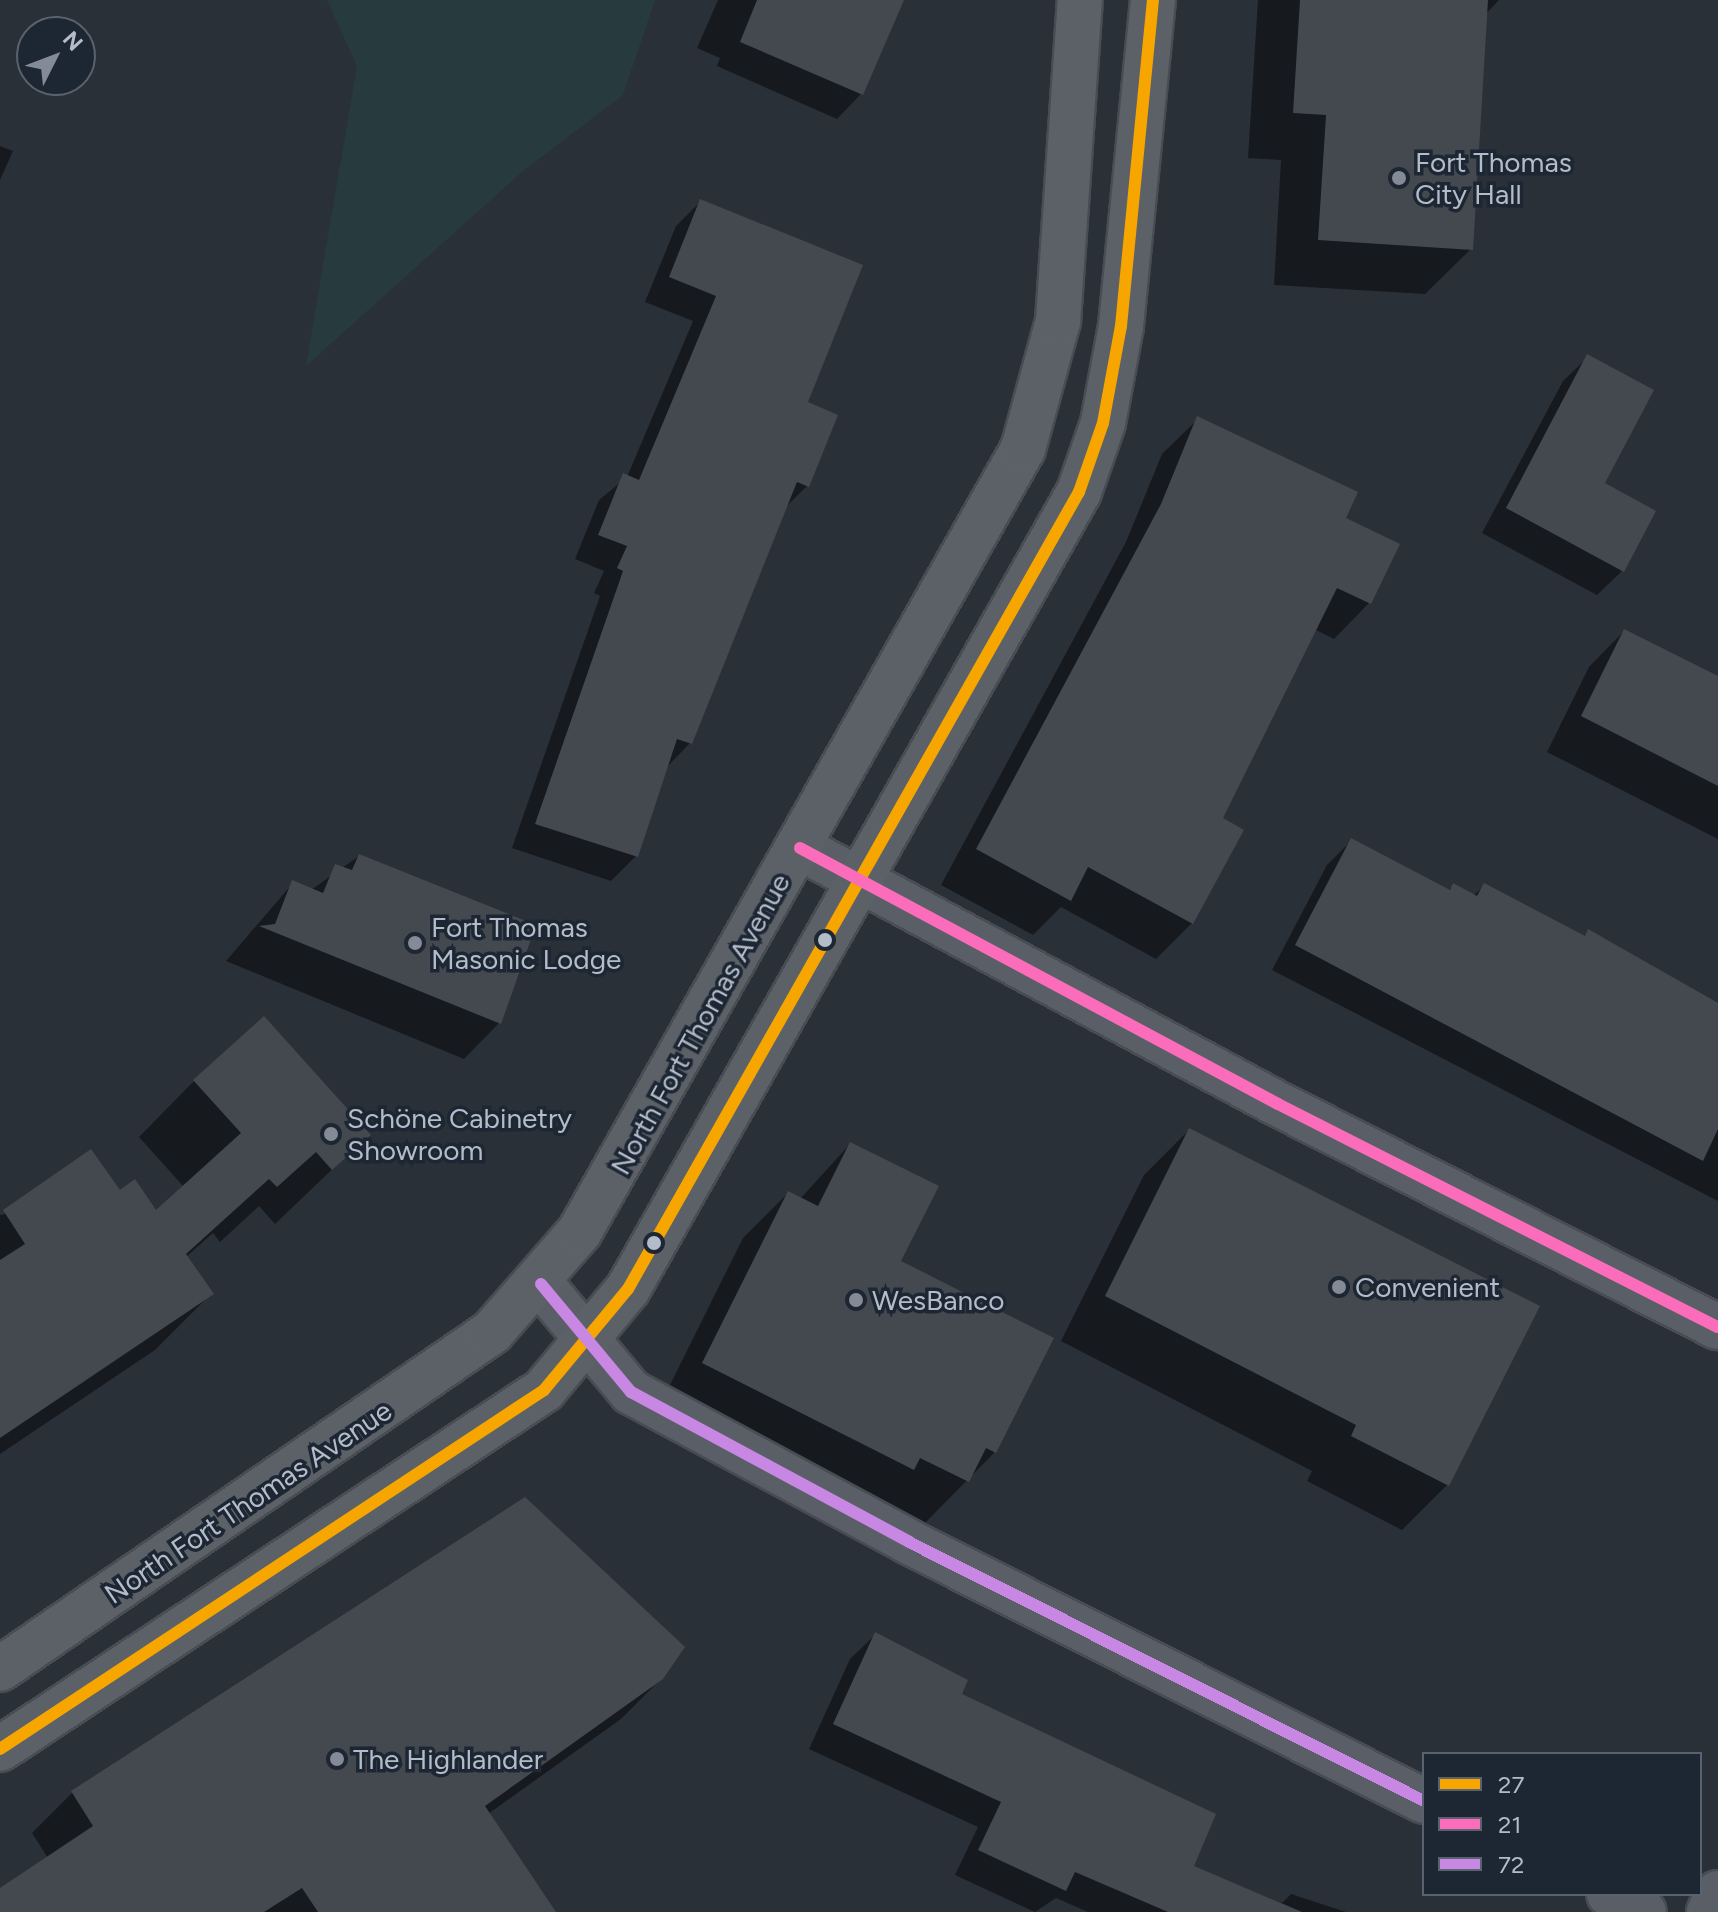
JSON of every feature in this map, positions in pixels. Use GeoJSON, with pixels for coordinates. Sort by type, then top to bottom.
{"type":"FeatureCollection","features":[{"type":"Feature","properties":{"kind":"main road","name":"North Fort Thomas Avenue"},"geometry":{"type":"LineString","coordinates":[[0,1669],[339,1443],[492,1332],[541,1284],[621,1164],[1017,461],[1043,393],[1058,321],[1080,0]]}},
{"type":"Feature","properties":{"kind":"main road"},"geometry":{"type":"LineString","coordinates":[[0,1749],[544,1390],[586,1345],[628,1289],[1079,492],[1103,423],[1121,326],[1153,0]]}},
{"type":"Feature","properties":{"kind":"street"},"geometry":{"type":"LineString","coordinates":[[800,848],[862,878],[1278,1104],[1718,1327]]}},
{"type":"Feature","properties":{"kind":"street"},"geometry":{"type":"LineString","coordinates":[[541,1284],[586,1345],[631,1392],[1422,1800]]}},
{"type":"Feature","properties":{"kind":"street"},"geometry":{"type":"LineString","coordinates":[[1709,1912],[1718,1893]]}},
{"type":"Feature","properties":{"kind":"street"},"geometry":{"type":"LineString","coordinates":[[1613,1896],[1644,1912]]}},
{"type":"Feature","properties":{"kind":"green space"},"geometry":{"type":"Polygon","coordinates":[[[327,0],[655,0],[623,95],[523,171],[306,366],[357,66],[327,0]]]}},
{"type":"Feature","properties":{"kind":"building"},"geometry":{"type":"Polygon","coordinates":[[[757,0],[904,0],[863,95],[740,42],[757,0]]]}},
{"type":"Feature","properties":{"kind":"building","name":"Fort Thomas City Hall"},"geometry":{"type":"Polygon","coordinates":[[[1300,0],[1488,0],[1473,250],[1318,240],[1326,115],[1293,113],[1300,0]]]}},
{"type":"Feature","properties":{"kind":"building"},"geometry":{"type":"Polygon","coordinates":[[[700,199],[863,265],[808,402],[838,415],[809,487],[797,482],[692,744],[677,739],[638,857],[535,824],[623,571],[617,568],[627,546],[598,535],[623,473],[639,480],[716,296],[669,277],[700,199]]]}},
{"type":"Feature","properties":{"kind":"building"},"geometry":{"type":"Polygon","coordinates":[[[1587,354],[1654,390],[1605,483],[1656,511],[1624,572],[1506,508],[1587,354]]]}},
{"type":"Feature","properties":{"kind":"building"},"geometry":{"type":"Polygon","coordinates":[[[1197,416],[1358,492],[1346,518],[1400,544],[1371,604],[1337,588],[1223,818],[1244,830],[1193,924],[1088,867],[1071,901],[976,849],[1161,504],[1197,416]]]}},
{"type":"Feature","properties":{"kind":"building"},"geometry":{"type":"Polygon","coordinates":[[[1624,629],[1718,676],[1718,786],[1581,716],[1624,629]]]}},
{"type":"Feature","properties":{"kind":"building"},"geometry":{"type":"Polygon","coordinates":[[[1351,838],[1450,890],[1453,883],[1477,896],[1484,883],[1585,936],[1588,929],[1718,1003],[1718,1129],[1703,1161],[1295,945],[1351,838]]]}},
{"type":"Feature","properties":{"kind":"building","name":"Fort Thomas Masonic Lodge"},"geometry":{"type":"Polygon","coordinates":[[[359,854],[536,925],[501,1024],[259,926],[275,924],[292,880],[323,893],[335,864],[352,870],[359,854]]]}},
{"type":"Feature","properties":{"kind":"building"},"geometry":{"type":"Polygon","coordinates":[[[264,1016],[371,1135],[332,1170],[316,1152],[277,1187],[269,1179],[186,1254],[214,1294],[0,1438],[0,1260],[25,1244],[3,1210],[91,1149],[120,1190],[135,1179],[156,1210],[241,1133],[193,1080],[264,1016]]]}},
{"type":"Feature","properties":{"kind":"building"},"geometry":{"type":"Polygon","coordinates":[[[1189,1128],[1540,1306],[1449,1486],[1351,1436],[1356,1425],[1105,1296],[1189,1128]]]}},
{"type":"Feature","properties":{"kind":"building","name":"WesBanco"},"geometry":{"type":"Polygon","coordinates":[[[850,1142],[939,1186],[901,1261],[1054,1338],[996,1453],[986,1448],[969,1482],[920,1458],[914,1470],[702,1363],[788,1191],[818,1206],[850,1142]]]}},
{"type":"Feature","properties":{"kind":"building"},"geometry":{"type":"Polygon","coordinates":[[[525,1497],[685,1647],[663,1679],[485,1806],[556,1912],[318,1912],[302,1888],[264,1912],[0,1912],[0,1888],[93,1826],[71,1791],[525,1497]]]}},
{"type":"Feature","properties":{"kind":"building"},"geometry":{"type":"Polygon","coordinates":[[[875,1632],[968,1680],[962,1694],[1216,1814],[1194,1866],[1302,1912],[1168,1912],[1075,1872],[1066,1891],[978,1850],[1001,1802],[833,1724],[875,1632]]]}},
{"type":"Feature","properties":{"kind":"transit line","name":"27"},"geometry":{"type":"LineString","coordinates":[[0,1749],[544,1390],[628,1289],[1079,492],[1103,423],[1121,326],[1153,0]]}},
{"type":"Feature","properties":{"kind":"transit line","name":"21"},"geometry":{"type":"LineString","coordinates":[[800,848],[1278,1104],[1718,1327]]}},
{"type":"Feature","properties":{"kind":"transit line","name":"72"},"geometry":{"type":"LineString","coordinates":[[541,1284],[631,1392],[909,1542],[1422,1800]]}},
{"type":"Feature","properties":{"kind":"place","name":"Fort Thomas City Hall"},"geometry":{"type":"Point","coordinates":[1399,178]}},
{"type":"Feature","properties":{"kind":"place","name":"Fort Thomas Masonic Lodge"},"geometry":{"type":"Point","coordinates":[415,943]}},
{"type":"Feature","properties":{"kind":"place","name":"Schöne Cabinetry Showroom"},"geometry":{"type":"Point","coordinates":[331,1134]}},
{"type":"Feature","properties":{"kind":"place","name":"Convenient"},"geometry":{"type":"Point","coordinates":[1339,1287]}},
{"type":"Feature","properties":{"kind":"place","name":"WesBanco"},"geometry":{"type":"Point","coordinates":[856,1300]}},
{"type":"Feature","properties":{"kind":"place","name":"The Highlander"},"geometry":{"type":"Point","coordinates":[337,1759]}}]}
